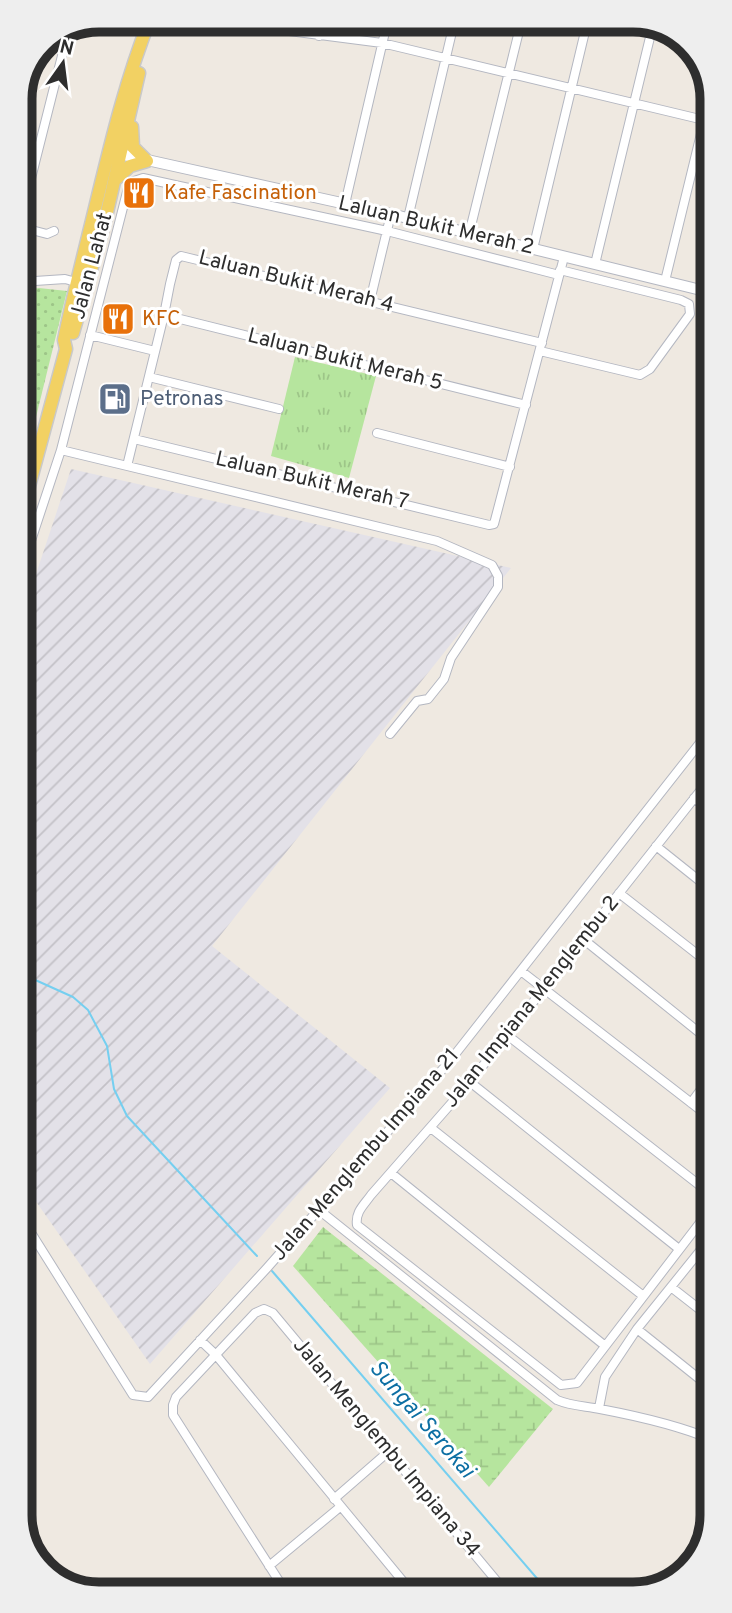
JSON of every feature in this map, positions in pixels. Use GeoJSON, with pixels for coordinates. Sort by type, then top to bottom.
{"type":"FeatureCollection","features":[{"type":"Feature","properties":{"kind":"main road","name":"Jalan Lahat"},"geometry":{"type":"LineString","coordinates":[[32,476],[68,346],[130,77],[146,32]]}},
{"type":"Feature","properties":{"kind":"main road","name":"Jalan Lahat"},"geometry":{"type":"LineString","coordinates":[[68,346],[64,340],[76,282],[114,182],[141,61],[151,32]]}},
{"type":"Feature","properties":{"kind":"main road"},"geometry":{"type":"LineString","coordinates":[[114,182],[130,166],[147,160],[133,148],[131,138],[140,86],[141,61]]}},
{"type":"Feature","properties":{"kind":"main road"},"geometry":{"type":"LineString","coordinates":[[98,221],[112,161],[120,154],[116,144],[130,77]]}},
{"type":"Feature","properties":{"kind":"street"},"geometry":{"type":"LineString","coordinates":[[292,32],[382,43],[700,119]]}},
{"type":"Feature","properties":{"kind":"street"},"geometry":{"type":"LineString","coordinates":[[319,36],[320,32]]}},
{"type":"Feature","properties":{"kind":"street"},"geometry":{"type":"LineString","coordinates":[[345,204],[385,32]]}},
{"type":"Feature","properties":{"kind":"street"},"geometry":{"type":"LineString","coordinates":[[408,218],[451,32]]}},
{"type":"Feature","properties":{"kind":"street"},"geometry":{"type":"LineString","coordinates":[[469,234],[519,32]]}},
{"type":"Feature","properties":{"kind":"street"},"geometry":{"type":"LineString","coordinates":[[533,249],[585,32]]}},
{"type":"Feature","properties":{"kind":"street"},"geometry":{"type":"LineString","coordinates":[[595,264],[651,34]]}},
{"type":"Feature","properties":{"kind":"street"},"geometry":{"type":"LineString","coordinates":[[32,177],[66,41]]}},
{"type":"Feature","properties":{"kind":"street"},"geometry":{"type":"LineString","coordinates":[[664,281],[700,136]]}},
{"type":"Feature","properties":{"kind":"street","name":"Laluan Bukit Merah 2"},"geometry":{"type":"LineString","coordinates":[[120,154],[391,214],[700,290]]}},
{"type":"Feature","properties":{"kind":"street","name":"Laluan Bukit Merah 2"},"geometry":{"type":"LineString","coordinates":[[90,335],[128,188],[134,181],[142,178],[387,231],[681,300],[689,304],[691,309],[650,369],[640,376],[541,347]]}},
{"type":"Feature","properties":{"kind":"street"},"geometry":{"type":"LineString","coordinates":[[269,206],[273,188]]}},
{"type":"Feature","properties":{"kind":"street"},"geometry":{"type":"LineString","coordinates":[[370,301],[391,214]]}},
{"type":"Feature","properties":{"kind":"street"},"geometry":{"type":"LineString","coordinates":[[32,229],[47,234],[54,231]]}},
{"type":"Feature","properties":{"kind":"street","name":"Laluan Bukit Merah 4"},"geometry":{"type":"LineString","coordinates":[[127,467],[176,260],[181,256],[370,301],[541,347]]}},
{"type":"Feature","properties":{"kind":"street"},"geometry":{"type":"LineString","coordinates":[[377,433],[510,467],[564,257]]}},
{"type":"Feature","properties":{"kind":"street"},"geometry":{"type":"LineString","coordinates":[[32,281],[65,279],[76,282]]}},
{"type":"Feature","properties":{"kind":"street","name":"Laluan Bukit Merah 5"},"geometry":{"type":"LineString","coordinates":[[164,315],[526,405]]}},
{"type":"Feature","properties":{"kind":"street"},"geometry":{"type":"LineString","coordinates":[[32,537],[61,450],[90,335],[155,351]]}},
{"type":"Feature","properties":{"kind":"street"},"geometry":{"type":"LineString","coordinates":[[149,377],[278,409]]}},
{"type":"Feature","properties":{"kind":"street","name":"Laluan Bukit Merah 7"},"geometry":{"type":"LineString","coordinates":[[134,439],[489,525],[497,521],[510,467]]}},
{"type":"Feature","properties":{"kind":"street"},"geometry":{"type":"LineString","coordinates":[[61,450],[437,541],[492,565],[498,576],[498,587],[451,658],[444,679],[428,699],[417,701],[390,734]]}},
{"type":"Feature","properties":{"kind":"street","name":"Jalan Menglembu Impiana 21"},"geometry":{"type":"LineString","coordinates":[[32,1234],[133,1395],[148,1397],[319,1210],[449,1062],[700,745]]}},
{"type":"Feature","properties":{"kind":"street","name":"Jalan Impiana Menglembu 2"},"geometry":{"type":"LineString","coordinates":[[357,1225],[358,1212],[470,1082],[700,790]]}},
{"type":"Feature","properties":{"kind":"street"},"geometry":{"type":"LineString","coordinates":[[694,798],[700,803]]}},
{"type":"Feature","properties":{"kind":"street"},"geometry":{"type":"LineString","coordinates":[[656,846],[700,881]]}},
{"type":"Feature","properties":{"kind":"street"},"geometry":{"type":"LineString","coordinates":[[619,893],[700,956]]}},
{"type":"Feature","properties":{"kind":"street"},"geometry":{"type":"LineString","coordinates":[[583,939],[700,1033]]}},
{"type":"Feature","properties":{"kind":"street"},"geometry":{"type":"LineString","coordinates":[[521,971],[700,1109]]}},
{"type":"Feature","properties":{"kind":"street"},"geometry":{"type":"LineString","coordinates":[[507,1035],[700,1186]]}},
{"type":"Feature","properties":{"kind":"street"},"geometry":{"type":"LineString","coordinates":[[470,1082],[679,1249]]}},
{"type":"Feature","properties":{"kind":"street"},"geometry":{"type":"LineString","coordinates":[[691,1102],[700,1090]]}},
{"type":"Feature","properties":{"kind":"street"},"geometry":{"type":"LineString","coordinates":[[431,1128],[642,1295]]}},
{"type":"Feature","properties":{"kind":"street"},"geometry":{"type":"LineString","coordinates":[[391,1173],[604,1345],[700,1222]]}},
{"type":"Feature","properties":{"kind":"street"},"geometry":{"type":"LineString","coordinates":[[319,1210],[557,1400],[700,1434]]}},
{"type":"Feature","properties":{"kind":"street","name":"Jalan Menglembu Impiana 21"},"geometry":{"type":"LineString","coordinates":[[357,1225],[561,1385],[577,1383],[604,1345]]}},
{"type":"Feature","properties":{"kind":"street"},"geometry":{"type":"LineString","coordinates":[[599,1408],[604,1379],[637,1329],[700,1252]]}},
{"type":"Feature","properties":{"kind":"street"},"geometry":{"type":"LineString","coordinates":[[671,1287],[700,1310]]}},
{"type":"Feature","properties":{"kind":"street","name":"Jalan Menglembu Impiana 34"},"geometry":{"type":"LineString","coordinates":[[215,1355],[255,1312],[264,1309],[273,1313],[498,1582]]}},
{"type":"Feature","properties":{"kind":"street"},"geometry":{"type":"LineString","coordinates":[[637,1329],[700,1379]]}},
{"type":"Feature","properties":{"kind":"street"},"geometry":{"type":"LineString","coordinates":[[200,1340],[403,1582]]}},
{"type":"Feature","properties":{"kind":"street"},"geometry":{"type":"LineString","coordinates":[[215,1355],[176,1397],[173,1415],[279,1581]]}},
{"type":"Feature","properties":{"kind":"street"},"geometry":{"type":"LineString","coordinates":[[334,1499],[388,1452]]}},
{"type":"Feature","properties":{"kind":"street"},"geometry":{"type":"LineString","coordinates":[[269,1566],[341,1507]]}},
{"type":"Feature","properties":{"kind":"shaded area"},"geometry":{"type":"Polygon","coordinates":[[[71,469],[511,568],[212,946],[390,1088],[150,1364],[32,1196],[32,586],[71,469]]]}},
{"type":"Feature","properties":{"kind":"green space"},"geometry":{"type":"Polygon","coordinates":[[[32,289],[67,291],[32,433],[32,289]]]}},
{"type":"Feature","properties":{"kind":"green space"},"geometry":{"type":"Polygon","coordinates":[[[295,357],[376,376],[349,478],[271,456],[295,357]]]}},
{"type":"Feature","properties":{"kind":"green space"},"geometry":{"type":"Polygon","coordinates":[[[323,1227],[553,1409],[489,1487],[293,1266],[323,1227]]]}},
{"type":"Feature","properties":{"kind":"waterway","name":"Sungai Serokai"},"geometry":{"type":"LineString","coordinates":[[32,979],[73,997],[88,1010],[107,1046],[114,1089],[127,1116],[257,1256]]}},
{"type":"Feature","properties":{"kind":"waterway","name":"Sungai Serokai"},"geometry":{"type":"LineString","coordinates":[[272,1271],[540,1582]]}},
{"type":"Feature","properties":{"kind":"place","name":"Kafe Fascination"},"geometry":{"type":"Point","coordinates":[139,193]}},
{"type":"Feature","properties":{"kind":"place","name":"KFC"},"geometry":{"type":"Point","coordinates":[118,319]}},
{"type":"Feature","properties":{"kind":"place","name":"Petronas"},"geometry":{"type":"Point","coordinates":[115,399]}}]}
